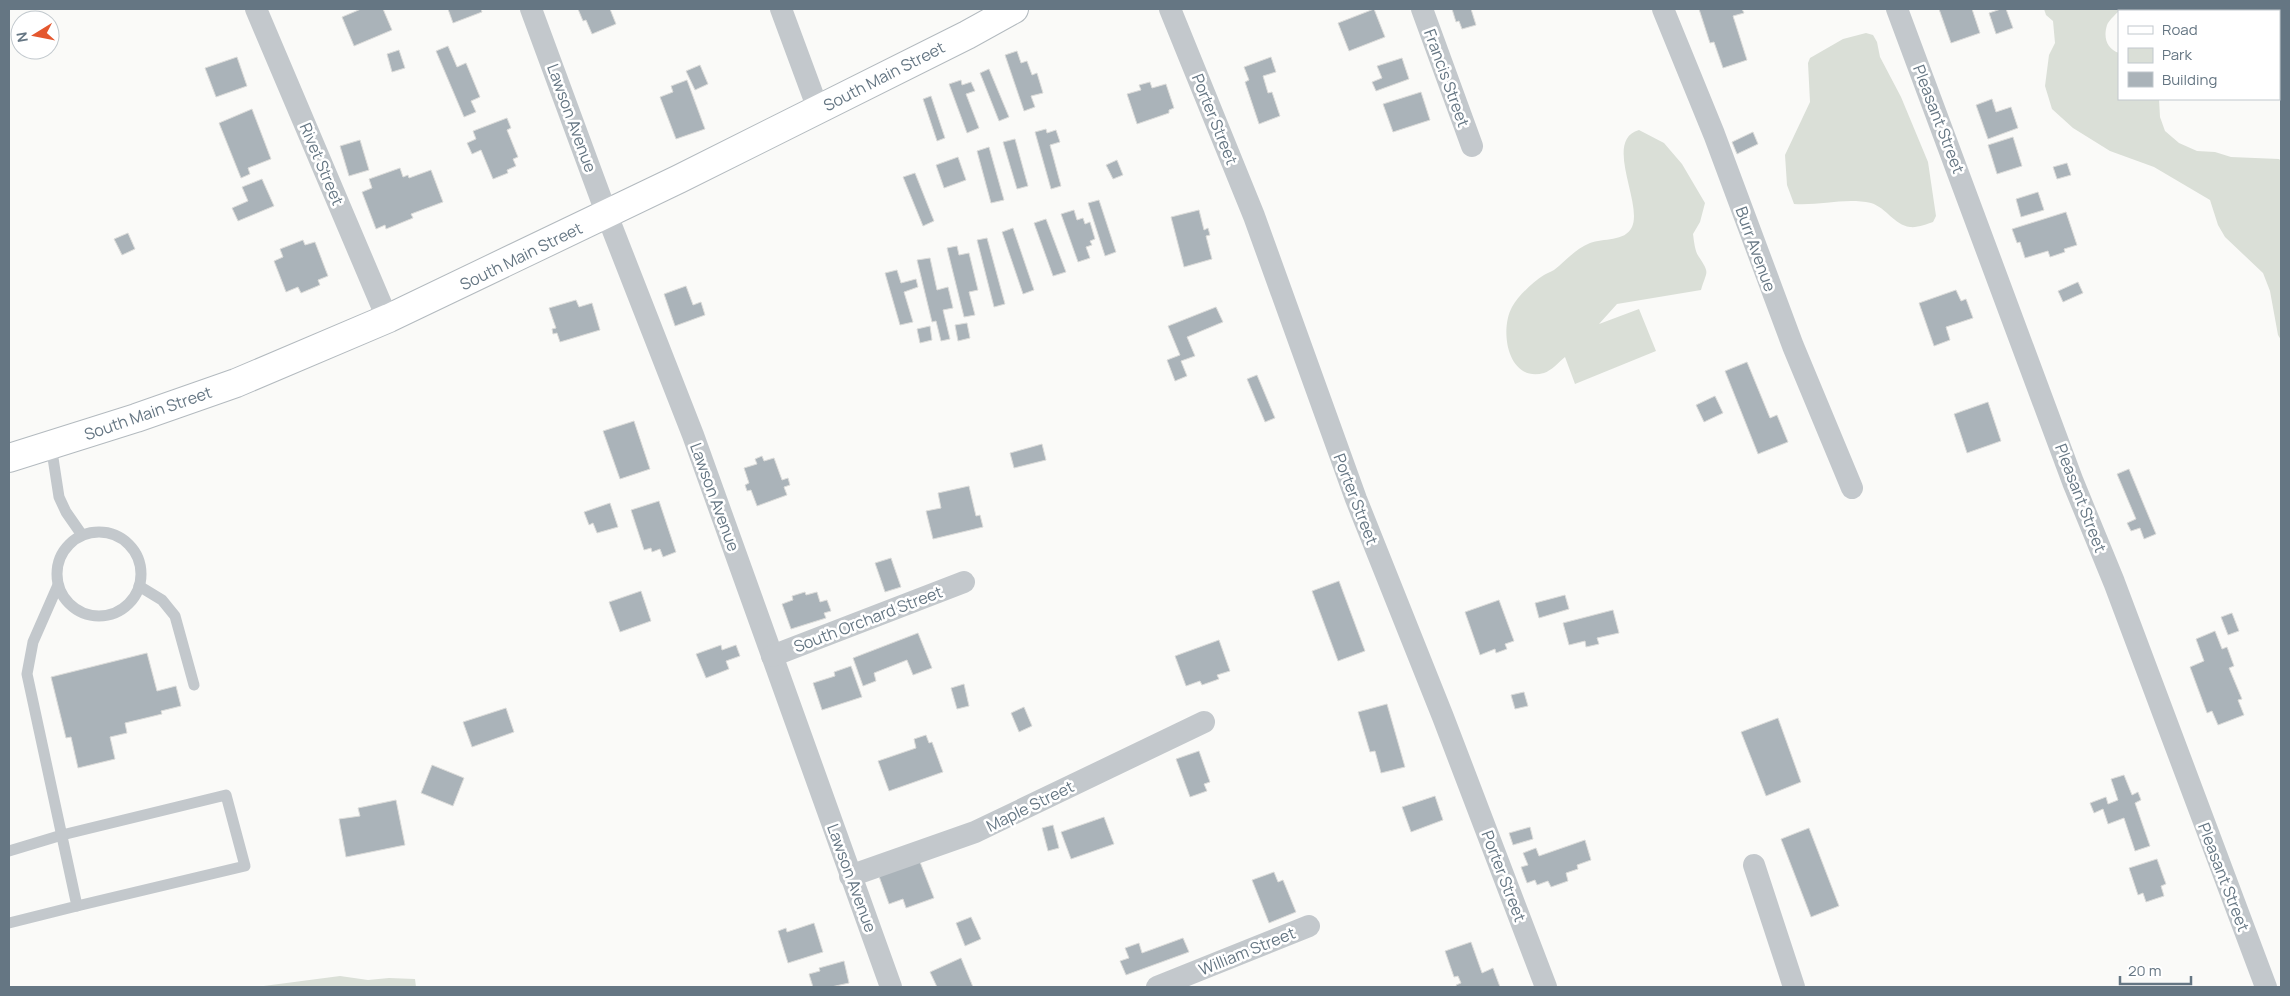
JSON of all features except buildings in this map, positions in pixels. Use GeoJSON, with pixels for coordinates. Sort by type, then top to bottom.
{"type":"FeatureCollection","features":[{"type":"Feature","properties":{"kind":"main road","name":"South Main Street"},"geometry":{"type":"LineString","coordinates":[[9,458],[236,383],[387,318],[607,215],[1014,9]]}},
{"type":"Feature","properties":{"kind":"street","name":"Rivet Street"},"geometry":{"type":"LineString","coordinates":[[256,9],[387,318]]}},
{"type":"Feature","properties":{"kind":"street","name":"Lawson Avenue"},"geometry":{"type":"LineString","coordinates":[[531,9],[607,215],[690,425],[850,876],[892,987]]}},
{"type":"Feature","properties":{"kind":"street"},"geometry":{"type":"LineString","coordinates":[[781,9],[818,109]]}},
{"type":"Feature","properties":{"kind":"street","name":"Porter Street"},"geometry":{"type":"LineString","coordinates":[[1170,9],[1254,216],[1356,499],[1446,726],[1546,987]]}},
{"type":"Feature","properties":{"kind":"street","name":"Francis Street"},"geometry":{"type":"LineString","coordinates":[[1422,9],[1472,146]]}},
{"type":"Feature","properties":{"kind":"street","name":"Burr Avenue"},"geometry":{"type":"LineString","coordinates":[[1663,9],[1714,134],[1793,346],[1852,488]]}},
{"type":"Feature","properties":{"kind":"street","name":"Pleasant Street"},"geometry":{"type":"LineString","coordinates":[[1897,9],[2073,482],[2114,582],[2266,987]]}},
{"type":"Feature","properties":{"kind":"street","name":"South Orchard Street"},"geometry":{"type":"LineString","coordinates":[[772,656],[964,582]]}},
{"type":"Feature","properties":{"kind":"street","name":"Maple Street"},"geometry":{"type":"LineString","coordinates":[[850,876],[975,832],[1204,722]]}},
{"type":"Feature","properties":{"kind":"street"},"geometry":{"type":"LineString","coordinates":[[1754,865],[1794,987]]}},
{"type":"Feature","properties":{"kind":"street","name":"William Street"},"geometry":{"type":"LineString","coordinates":[[1157,987],[1309,926]]}},
{"type":"Feature","properties":{"kind":"lane"},"geometry":{"type":"LineString","coordinates":[[51,445],[59,496],[66,512],[82,535]]}},
{"type":"Feature","properties":{"kind":"lane"},"geometry":{"type":"LineString","coordinates":[[58,585],[63,596],[75,608],[92,615],[104,616],[126,606],[134,597],[139,586],[139,562],[135,552],[127,542],[105,532],[82,535],[72,541],[64,550],[58,567],[58,585],[33,642],[27,674],[77,906]]}},
{"type":"Feature","properties":{"kind":"lane"},"geometry":{"type":"LineString","coordinates":[[139,586],[162,600],[175,616],[194,685]]}},
{"type":"Feature","properties":{"kind":"lane"},"geometry":{"type":"LineString","coordinates":[[9,851],[62,835],[226,795],[245,866],[9,923]]}},
{"type":"Feature","properties":{"kind":"green space"},"geometry":{"type":"Polygon","coordinates":[[[2044,9],[2121,9],[2118,10],[2108,23],[2106,30],[2106,39],[2109,46],[2118,52],[2118,100],[2159,100],[2160,117],[2165,131],[2179,143],[2197,151],[2215,152],[2231,157],[2279,159],[2281,161],[2281,340],[2278,335],[2270,291],[2263,273],[2225,237],[2218,225],[2210,200],[2154,167],[2110,151],[2073,128],[2052,109],[2045,86],[2049,55],[2055,43],[2053,21],[2046,15],[2044,9]]]}},
{"type":"Feature","properties":{"kind":"green space"},"geometry":{"type":"Polygon","coordinates":[[[1866,33],[1873,35],[1877,42],[1880,57],[1901,97],[1928,162],[1936,216],[1933,222],[1925,225],[1904,226],[1877,205],[1861,201],[1794,204],[1787,185],[1785,155],[1810,102],[1808,63],[1810,58],[1843,39],[1866,33]]]}},
{"type":"Feature","properties":{"kind":"green space"},"geometry":{"type":"Polygon","coordinates":[[[1639,130],[1664,143],[1682,164],[1705,203],[1700,222],[1693,234],[1697,252],[1706,270],[1701,290],[1617,304],[1599,324],[1639,309],[1656,351],[1575,384],[1565,357],[1544,373],[1532,374],[1522,370],[1515,363],[1507,341],[1506,329],[1512,307],[1531,285],[1554,270],[1580,248],[1595,241],[1613,239],[1629,232],[1634,216],[1624,159],[1624,146],[1629,136],[1639,130]]]}},
{"type":"Feature","properties":{"kind":"green space"},"geometry":{"type":"Polygon","coordinates":[[[340,976],[368,980],[389,978],[415,979],[416,987],[256,987],[340,976]]]}}]}
